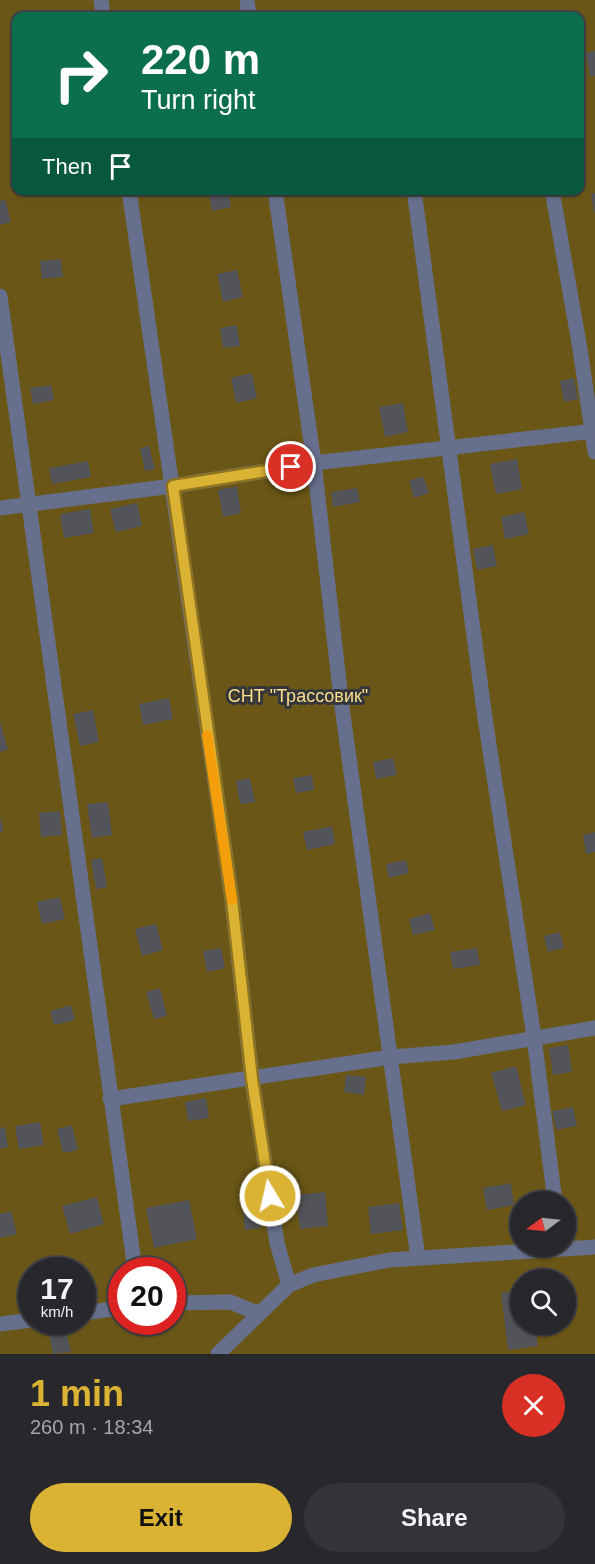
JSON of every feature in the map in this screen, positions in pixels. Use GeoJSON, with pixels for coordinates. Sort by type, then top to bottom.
{"type":"FeatureCollection","features":[{"type":"Feature","properties":{"kind":"street"},"geometry":{"type":"LineString","coordinates":[[130,195],[232,900],[252,1079],[277,1243],[289,1285]]}},
{"type":"Feature","properties":{"kind":"street"},"geometry":{"type":"LineString","coordinates":[[276,195],[314,463],[344,718],[418,1258]]}},
{"type":"Feature","properties":{"kind":"street"},"geometry":{"type":"LineString","coordinates":[[415,195],[485,718],[534,1037],[554,1191]]}},
{"type":"Feature","properties":{"kind":"street"},"geometry":{"type":"LineString","coordinates":[[553,195],[594,431],[595,452]]}},
{"type":"Feature","properties":{"kind":"street"},"geometry":{"type":"LineString","coordinates":[[0,296],[133,1257]]}},
{"type":"Feature","properties":{"kind":"street"},"geometry":{"type":"LineString","coordinates":[[0,508],[173,486],[314,463],[594,431]]}},
{"type":"Feature","properties":{"kind":"street"},"geometry":{"type":"LineString","coordinates":[[110,1099],[391,1057],[454,1052],[595,1028]]}},
{"type":"Feature","properties":{"kind":"street"},"geometry":{"type":"LineString","coordinates":[[576,1248],[595,1247]]}},
{"type":"Feature","properties":{"kind":"street"},"geometry":{"type":"LineString","coordinates":[[218,1354],[289,1285],[312,1275],[347,1267],[418,1258],[510,1252]]}},
{"type":"Feature","properties":{"kind":"street"},"geometry":{"type":"LineString","coordinates":[[186,1303],[230,1302],[258,1313]]}},
{"type":"Feature","properties":{"kind":"street"},"geometry":{"type":"LineString","coordinates":[[0,1324],[18,1322]]}},
{"type":"Feature","properties":{"kind":"green space","name":"СНТ \"Трассовик\""},"geometry":{"type":"Polygon","coordinates":[[[0,0],[595,0],[595,1354],[0,1354],[0,0]]]}},
{"type":"Feature","properties":{"kind":"building"},"geometry":{"type":"Polygon","coordinates":[[[595,51],[595,76],[590,77],[586,53],[595,51]]]}},
{"type":"Feature","properties":{"kind":"building"},"geometry":{"type":"Polygon","coordinates":[[[595,193],[595,213],[594,213],[591,194],[595,193]]]}},
{"type":"Feature","properties":{"kind":"building"},"geometry":{"type":"Polygon","coordinates":[[[209,195],[229,195],[231,207],[212,211],[209,195]]]}},
{"type":"Feature","properties":{"kind":"building"},"geometry":{"type":"Polygon","coordinates":[[[5,199],[11,222],[0,225],[0,201],[5,199]]]}},
{"type":"Feature","properties":{"kind":"building"},"geometry":{"type":"Polygon","coordinates":[[[61,259],[63,277],[42,279],[40,261],[61,259]]]}},
{"type":"Feature","properties":{"kind":"building"},"geometry":{"type":"Polygon","coordinates":[[[237,270],[243,297],[223,302],[217,274],[237,270]]]}},
{"type":"Feature","properties":{"kind":"building"},"geometry":{"type":"Polygon","coordinates":[[[237,325],[240,346],[223,348],[220,328],[237,325]]]}},
{"type":"Feature","properties":{"kind":"building"},"geometry":{"type":"Polygon","coordinates":[[[252,373],[257,398],[236,403],[231,378],[252,373]]]}},
{"type":"Feature","properties":{"kind":"building"},"geometry":{"type":"Polygon","coordinates":[[[574,378],[578,399],[564,402],[560,381],[574,378]]]}},
{"type":"Feature","properties":{"kind":"building"},"geometry":{"type":"Polygon","coordinates":[[[51,385],[54,400],[33,404],[30,388],[51,385]]]}},
{"type":"Feature","properties":{"kind":"building"},"geometry":{"type":"Polygon","coordinates":[[[403,403],[408,432],[385,437],[379,407],[403,403]]]}},
{"type":"Feature","properties":{"kind":"building"},"geometry":{"type":"Polygon","coordinates":[[[149,446],[155,469],[145,471],[140,448],[149,446]]]}},
{"type":"Feature","properties":{"kind":"building"},"geometry":{"type":"Polygon","coordinates":[[[517,459],[522,489],[496,494],[490,464],[517,459]]]}},
{"type":"Feature","properties":{"kind":"building"},"geometry":{"type":"Polygon","coordinates":[[[88,461],[91,477],[52,484],[49,468],[88,461]]]}},
{"type":"Feature","properties":{"kind":"building"},"geometry":{"type":"Polygon","coordinates":[[[423,476],[429,493],[414,498],[409,481],[423,476]]]}},
{"type":"Feature","properties":{"kind":"building"},"geometry":{"type":"Polygon","coordinates":[[[237,486],[241,513],[223,517],[218,490],[237,486]]]}},
{"type":"Feature","properties":{"kind":"building"},"geometry":{"type":"Polygon","coordinates":[[[357,488],[360,502],[333,507],[331,492],[357,488]]]}},
{"type":"Feature","properties":{"kind":"building"},"geometry":{"type":"Polygon","coordinates":[[[137,503],[142,526],[116,532],[110,509],[137,503]]]}},
{"type":"Feature","properties":{"kind":"building"},"geometry":{"type":"Polygon","coordinates":[[[90,509],[94,533],[64,538],[60,514],[90,509]]]}},
{"type":"Feature","properties":{"kind":"building"},"geometry":{"type":"Polygon","coordinates":[[[524,512],[529,534],[505,539],[501,517],[524,512]]]}},
{"type":"Feature","properties":{"kind":"building"},"geometry":{"type":"Polygon","coordinates":[[[493,545],[497,566],[477,570],[473,549],[493,545]]]}},
{"type":"Feature","properties":{"kind":"building"},"geometry":{"type":"Polygon","coordinates":[[[169,698],[173,719],[143,725],[139,704],[169,698]]]}},
{"type":"Feature","properties":{"kind":"building"},"geometry":{"type":"Polygon","coordinates":[[[93,710],[99,742],[80,746],[73,714],[93,710]]]}},
{"type":"Feature","properties":{"kind":"building"},"geometry":{"type":"Polygon","coordinates":[[[0,721],[8,750],[0,752],[0,721]]]}},
{"type":"Feature","properties":{"kind":"building"},"geometry":{"type":"Polygon","coordinates":[[[393,758],[397,775],[376,779],[373,762],[393,758]]]}},
{"type":"Feature","properties":{"kind":"building"},"geometry":{"type":"Polygon","coordinates":[[[312,775],[314,790],[296,793],[293,778],[312,775]]]}},
{"type":"Feature","properties":{"kind":"building"},"geometry":{"type":"Polygon","coordinates":[[[250,778],[255,802],[240,804],[236,781],[250,778]]]}},
{"type":"Feature","properties":{"kind":"building"},"geometry":{"type":"Polygon","coordinates":[[[108,802],[112,835],[92,838],[87,804],[108,802]]]}},
{"type":"Feature","properties":{"kind":"building"},"geometry":{"type":"Polygon","coordinates":[[[60,811],[62,835],[41,837],[39,813],[60,811]]]}},
{"type":"Feature","properties":{"kind":"building"},"geometry":{"type":"Polygon","coordinates":[[[0,817],[4,831],[0,832],[0,817]]]}},
{"type":"Feature","properties":{"kind":"building"},"geometry":{"type":"Polygon","coordinates":[[[332,826],[335,844],[307,850],[303,832],[332,826]]]}},
{"type":"Feature","properties":{"kind":"building"},"geometry":{"type":"Polygon","coordinates":[[[595,832],[595,852],[586,854],[583,835],[595,832]]]}},
{"type":"Feature","properties":{"kind":"building"},"geometry":{"type":"Polygon","coordinates":[[[102,858],[107,887],[96,889],[91,860],[102,858]]]}},
{"type":"Feature","properties":{"kind":"building"},"geometry":{"type":"Polygon","coordinates":[[[406,860],[409,873],[389,878],[386,864],[406,860]]]}},
{"type":"Feature","properties":{"kind":"building"},"geometry":{"type":"Polygon","coordinates":[[[60,897],[65,919],[42,924],[37,902],[60,897]]]}},
{"type":"Feature","properties":{"kind":"building"},"geometry":{"type":"Polygon","coordinates":[[[430,913],[435,930],[413,935],[409,919],[430,913]]]}},
{"type":"Feature","properties":{"kind":"building"},"geometry":{"type":"Polygon","coordinates":[[[156,924],[163,950],[142,956],[135,929],[156,924]]]}},
{"type":"Feature","properties":{"kind":"building"},"geometry":{"type":"Polygon","coordinates":[[[560,932],[564,948],[548,952],[544,936],[560,932]]]}},
{"type":"Feature","properties":{"kind":"building"},"geometry":{"type":"Polygon","coordinates":[[[221,948],[225,968],[207,972],[203,951],[221,948]]]}},
{"type":"Feature","properties":{"kind":"building"},"geometry":{"type":"Polygon","coordinates":[[[477,948],[480,965],[453,969],[450,952],[477,948]]]}},
{"type":"Feature","properties":{"kind":"building"},"geometry":{"type":"Polygon","coordinates":[[[160,988],[167,1016],[154,1019],[146,992],[160,988]]]}},
{"type":"Feature","properties":{"kind":"building"},"geometry":{"type":"Polygon","coordinates":[[[71,1005],[75,1020],[54,1025],[50,1011],[71,1005]]]}},
{"type":"Feature","properties":{"kind":"building"},"geometry":{"type":"Polygon","coordinates":[[[568,1045],[572,1072],[553,1075],[549,1048],[568,1045]]]}},
{"type":"Feature","properties":{"kind":"building"},"geometry":{"type":"Polygon","coordinates":[[[516,1066],[526,1105],[502,1111],[491,1073],[516,1066]]]}},
{"type":"Feature","properties":{"kind":"building"},"geometry":{"type":"Polygon","coordinates":[[[346,1075],[366,1077],[364,1095],[344,1092],[346,1075]]]}},
{"type":"Feature","properties":{"kind":"building"},"geometry":{"type":"Polygon","coordinates":[[[206,1098],[209,1118],[188,1121],[185,1102],[206,1098]]]}},
{"type":"Feature","properties":{"kind":"building"},"geometry":{"type":"Polygon","coordinates":[[[573,1107],[577,1126],[556,1130],[552,1111],[573,1107]]]}},
{"type":"Feature","properties":{"kind":"building"},"geometry":{"type":"Polygon","coordinates":[[[40,1122],[44,1145],[19,1149],[15,1126],[40,1122]]]}},
{"type":"Feature","properties":{"kind":"building"},"geometry":{"type":"Polygon","coordinates":[[[72,1125],[78,1150],[63,1153],[57,1129],[72,1125]]]}},
{"type":"Feature","properties":{"kind":"building"},"geometry":{"type":"Polygon","coordinates":[[[5,1127],[8,1147],[0,1149],[0,1128],[5,1127]]]}},
{"type":"Feature","properties":{"kind":"building"},"geometry":{"type":"Polygon","coordinates":[[[511,1183],[510,1206],[487,1210],[483,1188],[511,1183]]]}},
{"type":"Feature","properties":{"kind":"building"},"geometry":{"type":"Polygon","coordinates":[[[325,1192],[328,1226],[300,1229],[296,1195],[325,1192]]]}},
{"type":"Feature","properties":{"kind":"building"},"geometry":{"type":"Polygon","coordinates":[[[97,1197],[104,1224],[70,1234],[62,1206],[97,1197]]]}},
{"type":"Feature","properties":{"kind":"building"},"geometry":{"type":"Polygon","coordinates":[[[189,1200],[197,1239],[154,1248],[146,1208],[189,1200]]]}},
{"type":"Feature","properties":{"kind":"building"},"geometry":{"type":"Polygon","coordinates":[[[399,1203],[403,1230],[371,1234],[368,1207],[399,1203]]]}},
{"type":"Feature","properties":{"kind":"building"},"geometry":{"type":"Polygon","coordinates":[[[11,1211],[17,1234],[0,1238],[0,1214],[11,1211]]]}},
{"type":"Feature","properties":{"kind":"building"},"geometry":{"type":"Polygon","coordinates":[[[258,1211],[260,1228],[245,1230],[243,1213],[258,1211]]]}},
{"type":"Feature","properties":{"kind":"building"},"geometry":{"type":"Polygon","coordinates":[[[510,1292],[510,1335],[536,1335],[538,1346],[508,1350],[501,1293],[510,1292]]]}},
{"type":"Feature","properties":{"kind":"building"},"geometry":{"type":"Polygon","coordinates":[[[49,1335],[67,1335],[71,1352],[53,1354],[49,1335]]]}},
{"type":"Feature","properties":{"kind":"slow traffic"},"geometry":{"type":"LineString","coordinates":[[207,735],[232,900]]}},
{"type":"Feature","properties":{"kind":"route"},"geometry":{"type":"LineString","coordinates":[[270,1196],[252,1079],[232,900],[173,486],[291,467]]}}]}
